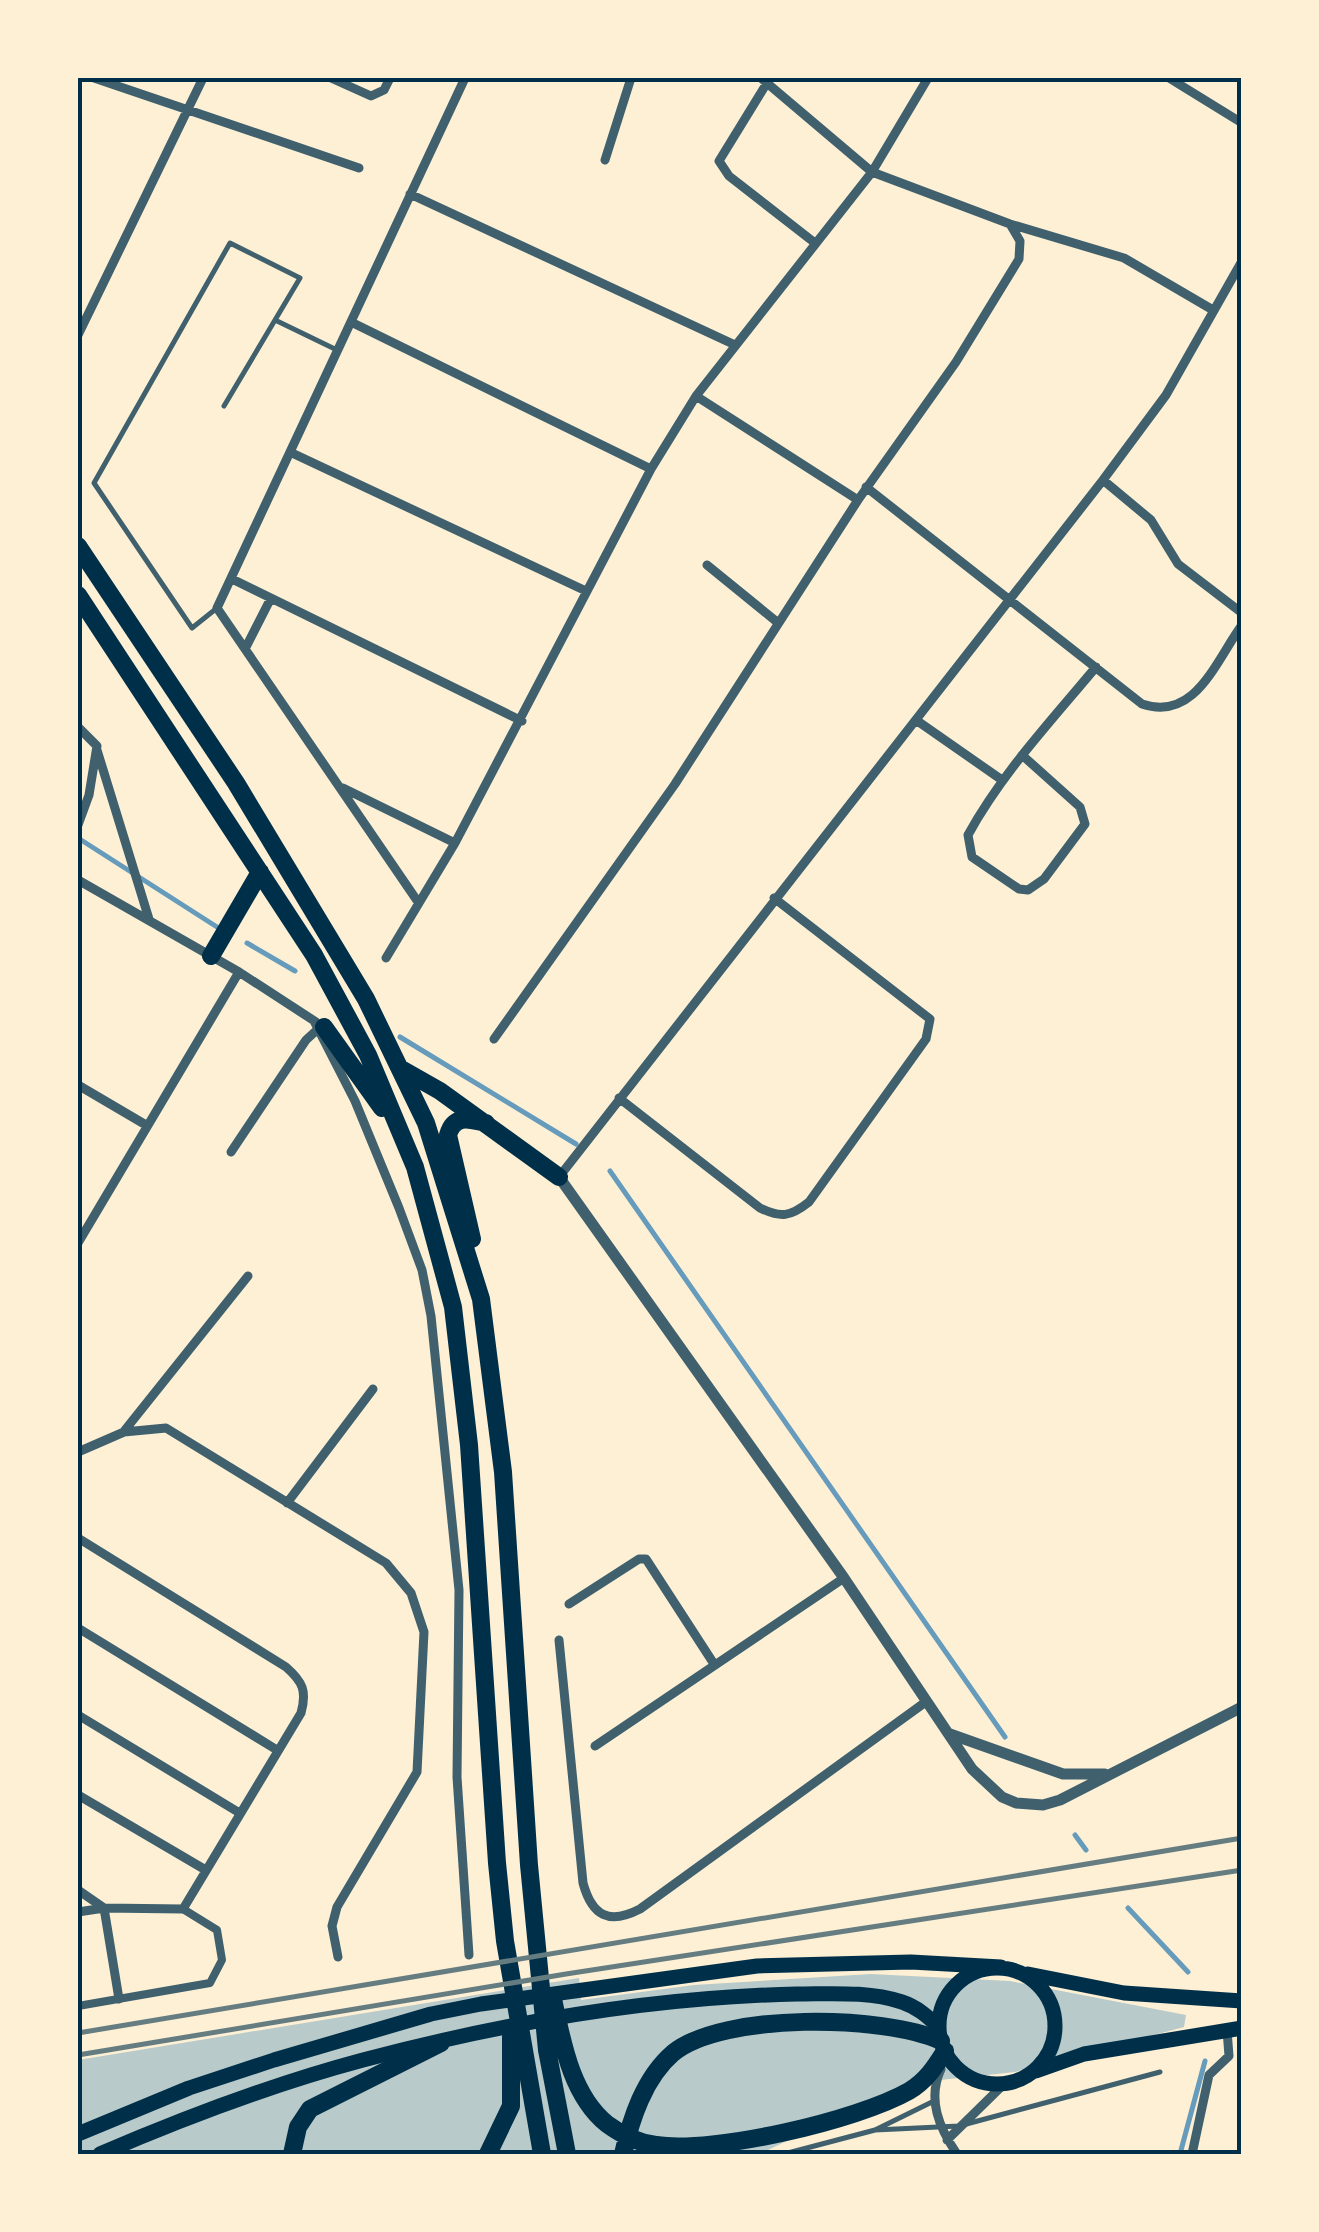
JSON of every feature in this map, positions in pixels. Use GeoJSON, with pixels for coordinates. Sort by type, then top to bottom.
{"type":"FeatureCollection","features":[{"type":"Feature","properties":{"kind":"highway"},"geometry":{"type":"LineString","coordinates":[[78,546],[330,932],[403,1070],[426,1123],[480,1300]]}},
{"type":"Feature","properties":{"kind":"highway"},"geometry":{"type":"LineString","coordinates":[[78,595],[314,955],[368,1054],[416,1167],[454,1307],[469,1445],[505,1941],[518,2056],[542,2154]]}},
{"type":"Feature","properties":{"kind":"highway"},"geometry":{"type":"LineString","coordinates":[[211,956],[260,872]]}},
{"type":"Feature","properties":{"kind":"highway"},"geometry":{"type":"LineString","coordinates":[[319,1026],[360,1073],[416,1167]]}},
{"type":"Feature","properties":{"kind":"highway"},"geometry":{"type":"LineString","coordinates":[[403,1070],[486,1122],[559,1176]]}},
{"type":"Feature","properties":{"kind":"highway"},"geometry":{"type":"LineString","coordinates":[[486,1122],[462,1118],[448,1135],[468,1216],[503,1472],[529,1864],[567,2154]]}},
{"type":"Feature","properties":{"kind":"highway"},"geometry":{"type":"LineString","coordinates":[[556,2052],[608,2125],[634,2140],[656,2146],[712,2144],[759,2136],[892,2098],[928,2076],[944,2045],[886,2026],[757,2026],[706,2035],[672,2055],[649,2082],[623,2154]]}},
{"type":"Feature","properties":{"kind":"highway"},"geometry":{"type":"LineString","coordinates":[[292,2154],[298,2127],[310,2109],[441,2043]]}},
{"type":"Feature","properties":{"kind":"highway"},"geometry":{"type":"LineString","coordinates":[[488,2154],[511,2106],[518,2056]]}},
{"type":"Feature","properties":{"kind":"main road"},"geometry":{"type":"LineString","coordinates":[[78,2134],[189,2088],[431,2014],[757,1966],[912,1962],[1001,1966],[1124,1993],[1242,2001]]}},
{"type":"Feature","properties":{"kind":"main road"},"geometry":{"type":"LineString","coordinates":[[944,2045],[947,1996],[974,1972],[1001,1966]]}},
{"type":"Feature","properties":{"kind":"main road"},"geometry":{"type":"LineString","coordinates":[[1022,1972],[1040,1986],[1051,2002],[1056,2025],[1050,2052],[1028,2075]]}},
{"type":"Feature","properties":{"kind":"main road"},"geometry":{"type":"LineString","coordinates":[[100,2154],[248,2095],[365,2060],[556,2019],[767,1995],[875,1996],[912,2006],[970,2077],[1004,2084],[1084,2054],[1234,2029]]}},
{"type":"Feature","properties":{"kind":"street"},"geometry":{"type":"LineString","coordinates":[[94,78],[359,168]]}},
{"type":"Feature","properties":{"kind":"street"},"geometry":{"type":"LineString","coordinates":[[78,335],[203,78]]}},
{"type":"Feature","properties":{"kind":"street"},"geometry":{"type":"LineString","coordinates":[[331,78],[371,96],[384,90],[390,78]]}},
{"type":"Feature","properties":{"kind":"street"},"geometry":{"type":"LineString","coordinates":[[418,902],[216,608],[465,78]]}},
{"type":"Feature","properties":{"kind":"street"},"geometry":{"type":"LineString","coordinates":[[605,160],[631,78]]}},
{"type":"Feature","properties":{"kind":"street"},"geometry":{"type":"LineString","coordinates":[[386,958],[522,721],[651,469],[733,344],[872,172],[928,78]]}},
{"type":"Feature","properties":{"kind":"street"},"geometry":{"type":"LineString","coordinates":[[1170,78],[1242,123]]}},
{"type":"Feature","properties":{"kind":"street"},"geometry":{"type":"LineString","coordinates":[[815,244],[729,176],[718,161],[766,79],[872,172],[1010,224],[1124,258],[1213,310]]}},
{"type":"Feature","properties":{"kind":"street"},"geometry":{"type":"LineString","coordinates":[[410,194],[733,344]]}},
{"type":"Feature","properties":{"kind":"street"},"geometry":{"type":"LineString","coordinates":[[494,1039],[675,784],[858,500],[956,362],[1019,259],[1020,240],[1010,224]]}},
{"type":"Feature","properties":{"kind":"street"},"geometry":{"type":"LineString","coordinates":[[1242,261],[1236,284],[1213,310],[1166,395],[1104,480],[559,1176],[990,1788],[1016,1803],[1043,1805],[1060,1800],[1242,1707]]}},
{"type":"Feature","properties":{"kind":"street"},"geometry":{"type":"LineString","coordinates":[[351,322],[651,469]]}},
{"type":"Feature","properties":{"kind":"street"},"geometry":{"type":"LineString","coordinates":[[696,396],[858,500]]}},
{"type":"Feature","properties":{"kind":"street"},"geometry":{"type":"LineString","coordinates":[[292,453],[586,591]]}},
{"type":"Feature","properties":{"kind":"street"},"geometry":{"type":"LineString","coordinates":[[1104,480],[1151,520],[1178,564],[1242,613]]}},
{"type":"Feature","properties":{"kind":"street"},"geometry":{"type":"LineString","coordinates":[[866,488],[1142,704],[1162,711],[1189,701],[1242,625]]}},
{"type":"Feature","properties":{"kind":"street"},"geometry":{"type":"LineString","coordinates":[[707,566],[777,622]]}},
{"type":"Feature","properties":{"kind":"street"},"geometry":{"type":"LineString","coordinates":[[232,579],[522,721]]}},
{"type":"Feature","properties":{"kind":"street"},"geometry":{"type":"LineString","coordinates":[[245,649],[271,598]]}},
{"type":"Feature","properties":{"kind":"street"},"geometry":{"type":"LineString","coordinates":[[1022,755],[1080,806],[1086,824],[1044,878],[1028,890],[1019,889],[981,865],[968,848],[968,835],[1002,780],[1022,755],[1096,667]]}},
{"type":"Feature","properties":{"kind":"street"},"geometry":{"type":"LineString","coordinates":[[916,720],[1002,780]]}},
{"type":"Feature","properties":{"kind":"street"},"geometry":{"type":"LineString","coordinates":[[78,727],[96,743],[89,795],[78,825]]}},
{"type":"Feature","properties":{"kind":"street"},"geometry":{"type":"LineString","coordinates":[[96,750],[149,919]]}},
{"type":"Feature","properties":{"kind":"street"},"geometry":{"type":"LineString","coordinates":[[341,787],[455,843]]}},
{"type":"Feature","properties":{"kind":"street"},"geometry":{"type":"LineString","coordinates":[[78,880],[238,972],[319,1026],[355,1101],[422,1270],[431,1316],[459,1590],[457,1777],[469,1955]]}},
{"type":"Feature","properties":{"kind":"street"},"geometry":{"type":"LineString","coordinates":[[619,1098],[760,1208],[778,1216],[794,1215],[809,1202],[926,1039],[930,1019],[774,898]]}},
{"type":"Feature","properties":{"kind":"street"},"geometry":{"type":"LineString","coordinates":[[78,1243],[238,972]]}},
{"type":"Feature","properties":{"kind":"street"},"geometry":{"type":"LineString","coordinates":[[231,1152],[319,1026]]}},
{"type":"Feature","properties":{"kind":"street"},"geometry":{"type":"LineString","coordinates":[[78,1085],[146,1124]]}},
{"type":"Feature","properties":{"kind":"street"},"geometry":{"type":"LineString","coordinates":[[124,1432],[248,1276]]}},
{"type":"Feature","properties":{"kind":"street"},"geometry":{"type":"LineString","coordinates":[[287,1503],[373,1388]]}},
{"type":"Feature","properties":{"kind":"street"},"geometry":{"type":"LineString","coordinates":[[78,1452],[124,1432],[166,1428],[386,1563],[411,1593],[424,1632],[418,1772],[337,1907],[332,1926],[338,1957]]}},
{"type":"Feature","properties":{"kind":"street"},"geometry":{"type":"LineString","coordinates":[[78,1538],[286,1666],[301,1681],[306,1695],[301,1714],[238,1812],[183,1909]]}},
{"type":"Feature","properties":{"kind":"street"},"geometry":{"type":"LineString","coordinates":[[570,1604],[639,1559],[646,1559],[714,1664]]}},
{"type":"Feature","properties":{"kind":"street"},"geometry":{"type":"LineString","coordinates":[[595,1746],[844,1578]]}},
{"type":"Feature","properties":{"kind":"street"},"geometry":{"type":"LineString","coordinates":[[78,1628],[277,1750]]}},
{"type":"Feature","properties":{"kind":"street"},"geometry":{"type":"LineString","coordinates":[[559,1640],[583,1883],[590,1903],[606,1918],[616,1919],[640,1909],[928,1701]]}},
{"type":"Feature","properties":{"kind":"street"},"geometry":{"type":"LineString","coordinates":[[78,1715],[238,1812]]}},
{"type":"Feature","properties":{"kind":"street"},"geometry":{"type":"LineString","coordinates":[[950,1734],[1063,1774],[1114,1774]]}},
{"type":"Feature","properties":{"kind":"street"},"geometry":{"type":"LineString","coordinates":[[78,1795],[204,1870]]}},
{"type":"Feature","properties":{"kind":"street"},"geometry":{"type":"LineString","coordinates":[[78,1890],[104,1908],[119,2000]]}},
{"type":"Feature","properties":{"kind":"street"},"geometry":{"type":"LineString","coordinates":[[78,1912],[104,1908],[183,1909],[217,1930],[222,1960],[210,1983],[78,2006]]}},
{"type":"Feature","properties":{"kind":"street"},"geometry":{"type":"LineString","coordinates":[[1192,2154],[1209,2076],[1228,2056],[1234,2029]]}},
{"type":"Feature","properties":{"kind":"street"},"geometry":{"type":"LineString","coordinates":[[944,2045],[934,2101],[940,2126],[957,2154]]}},
{"type":"Feature","properties":{"kind":"street"},"geometry":{"type":"LineString","coordinates":[[947,2140],[1004,2084]]}},
{"type":"Feature","properties":{"kind":"lane"},"geometry":{"type":"LineString","coordinates":[[216,608],[192,628],[94,483],[230,243],[300,278],[224,406]]}},
{"type":"Feature","properties":{"kind":"lane"},"geometry":{"type":"LineString","coordinates":[[275,320],[339,350]]}},
{"type":"Feature","properties":{"kind":"lane"},"geometry":{"type":"LineString","coordinates":[[784,2154],[875,2130],[959,2126],[1160,2072]]}},
{"type":"Feature","properties":{"kind":"lane"},"geometry":{"type":"LineString","coordinates":[[875,2130],[934,2101]]}},
{"type":"Feature","properties":{"kind":"shaded area"},"geometry":{"type":"Polygon","coordinates":[[[871,1974],[1010,1981],[1186,2015],[1184,2027],[1015,2072],[931,2081],[842,2114],[760,2154],[78,2154],[78,2060],[579,1978],[581,2000],[694,1985],[871,1974]]]}},
{"type":"Feature","properties":{"kind":"waterway"},"geometry":{"type":"LineString","coordinates":[[78,838],[217,927]]}},
{"type":"Feature","properties":{"kind":"waterway"},"geometry":{"type":"LineString","coordinates":[[247,943],[295,971]]}},
{"type":"Feature","properties":{"kind":"waterway"},"geometry":{"type":"LineString","coordinates":[[400,1037],[576,1144]]}},
{"type":"Feature","properties":{"kind":"waterway"},"geometry":{"type":"LineString","coordinates":[[610,1171],[1005,1737]]}},
{"type":"Feature","properties":{"kind":"waterway"},"geometry":{"type":"LineString","coordinates":[[1075,1835],[1086,1850]]}},
{"type":"Feature","properties":{"kind":"waterway"},"geometry":{"type":"LineString","coordinates":[[1128,1908],[1188,1972]]}},
{"type":"Feature","properties":{"kind":"waterway"},"geometry":{"type":"LineString","coordinates":[[1180,2154],[1205,2061]]}},
{"type":"Feature","properties":{"kind":"railway"},"geometry":{"type":"LineString","coordinates":[[78,2033],[1242,1838]]}},
{"type":"Feature","properties":{"kind":"railway"},"geometry":{"type":"LineString","coordinates":[[78,2055],[566,1974],[1242,1870]]}}]}
